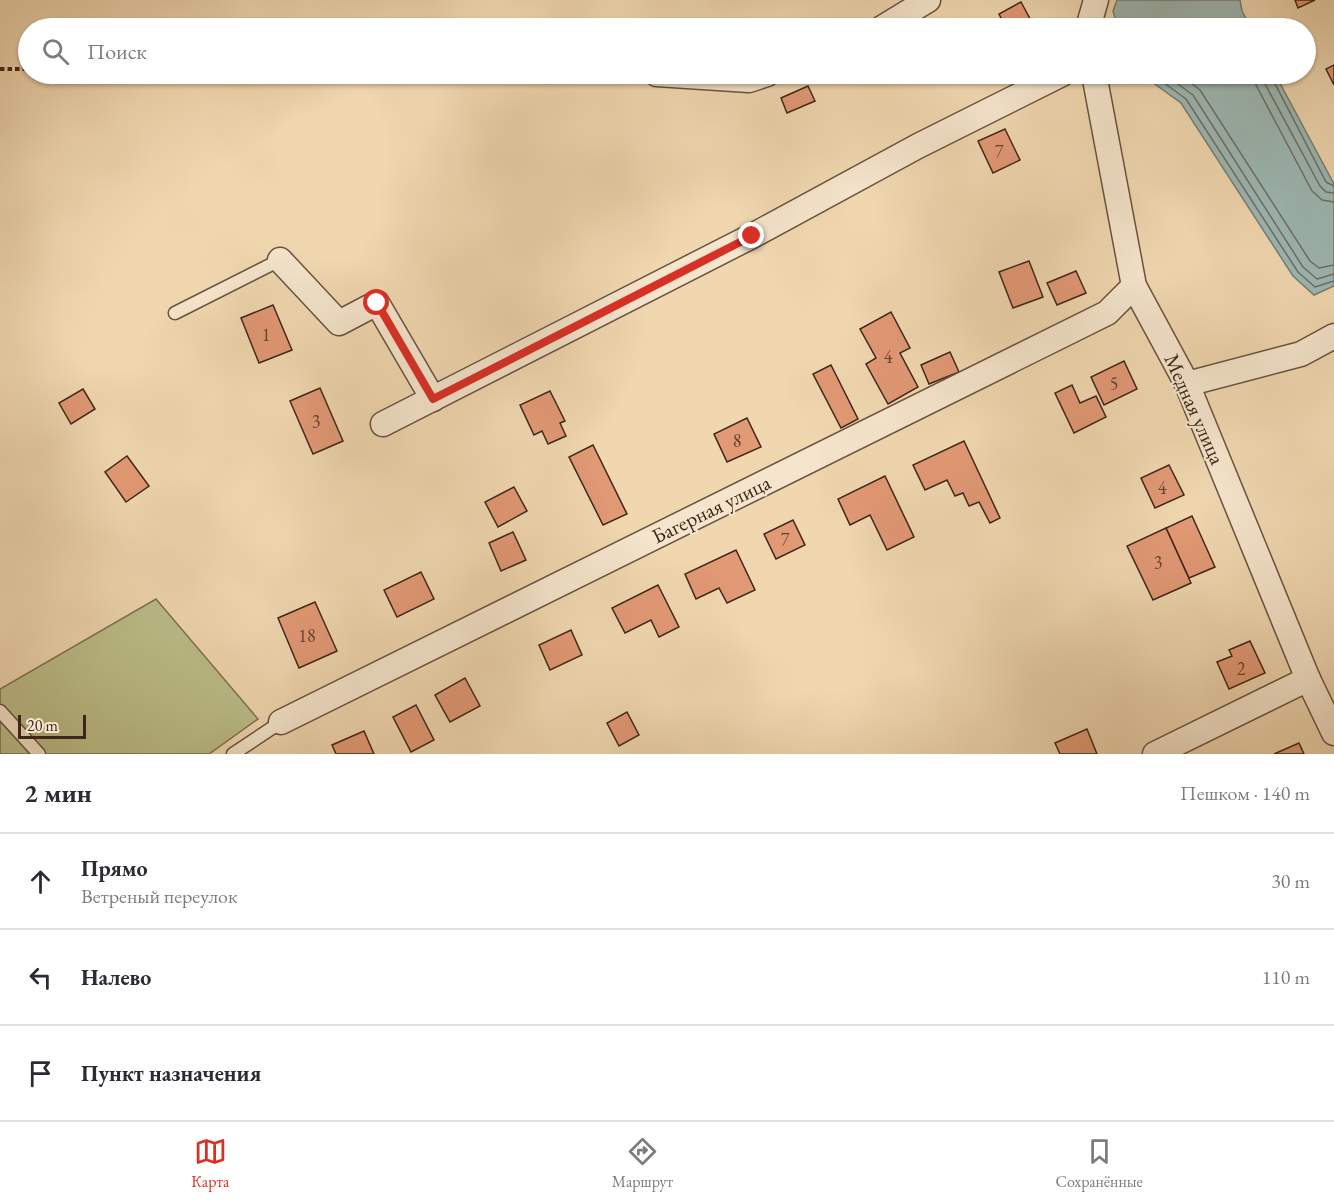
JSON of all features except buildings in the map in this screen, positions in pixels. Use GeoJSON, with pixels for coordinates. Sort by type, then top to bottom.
{"type":"FeatureCollection","features":[{"type":"Feature","properties":{"kind":"street"},"geometry":{"type":"LineString","coordinates":[[898,18],[928,0]]}},
{"type":"Feature","properties":{"kind":"street"},"geometry":{"type":"LineString","coordinates":[[1091,18],[1096,0]]}},
{"type":"Feature","properties":{"kind":"street"},"geometry":{"type":"LineString","coordinates":[[382,424],[752,236],[918,146],[1042,84]]}},
{"type":"Feature","properties":{"kind":"street","name":"Медная улица"},"geometry":{"type":"LineString","coordinates":[[1096,84],[1134,286],[1187,384],[1308,679],[1334,733]]}},
{"type":"Feature","properties":{"kind":"street"},"geometry":{"type":"LineString","coordinates":[[280,260],[339,323],[377,303],[433,399]]}},
{"type":"Feature","properties":{"kind":"street","name":"Багерная улица"},"geometry":{"type":"LineString","coordinates":[[281,722],[1107,313],[1134,286]]}},
{"type":"Feature","properties":{"kind":"street"},"geometry":{"type":"LineString","coordinates":[[1187,384],[1301,354],[1334,336]]}},
{"type":"Feature","properties":{"kind":"street"},"geometry":{"type":"LineString","coordinates":[[1155,754],[1308,679]]}},
{"type":"Feature","properties":{"kind":"lane"},"geometry":{"type":"LineString","coordinates":[[175,313],[280,260]]}},
{"type":"Feature","properties":{"kind":"lane"},"geometry":{"type":"LineString","coordinates":[[0,711],[39,754]]}},
{"type":"Feature","properties":{"kind":"lane"},"geometry":{"type":"LineString","coordinates":[[233,754],[281,722]]}},
{"type":"Feature","properties":{"kind":"path"},"geometry":{"type":"LineString","coordinates":[[0,69],[18,69]]}},
{"type":"Feature","properties":{"kind":"green space"},"geometry":{"type":"Polygon","coordinates":[[[156,599],[258,719],[209,754],[0,754],[0,689],[156,599]]]}},
{"type":"Feature","properties":{"kind":"water"},"geometry":{"type":"Polygon","coordinates":[[[1117,0],[1240,0],[1246,18],[1115,18],[1113,11],[1117,0]]]}},
{"type":"Feature","properties":{"kind":"water"},"geometry":{"type":"Polygon","coordinates":[[[1155,84],[1280,84],[1334,184],[1334,286],[1314,295],[1293,276],[1181,103],[1155,84]]]}},
{"type":"Feature","properties":{"kind":"route"},"geometry":{"type":"LineString","coordinates":[[377,303],[433,399],[752,236]]}}]}
